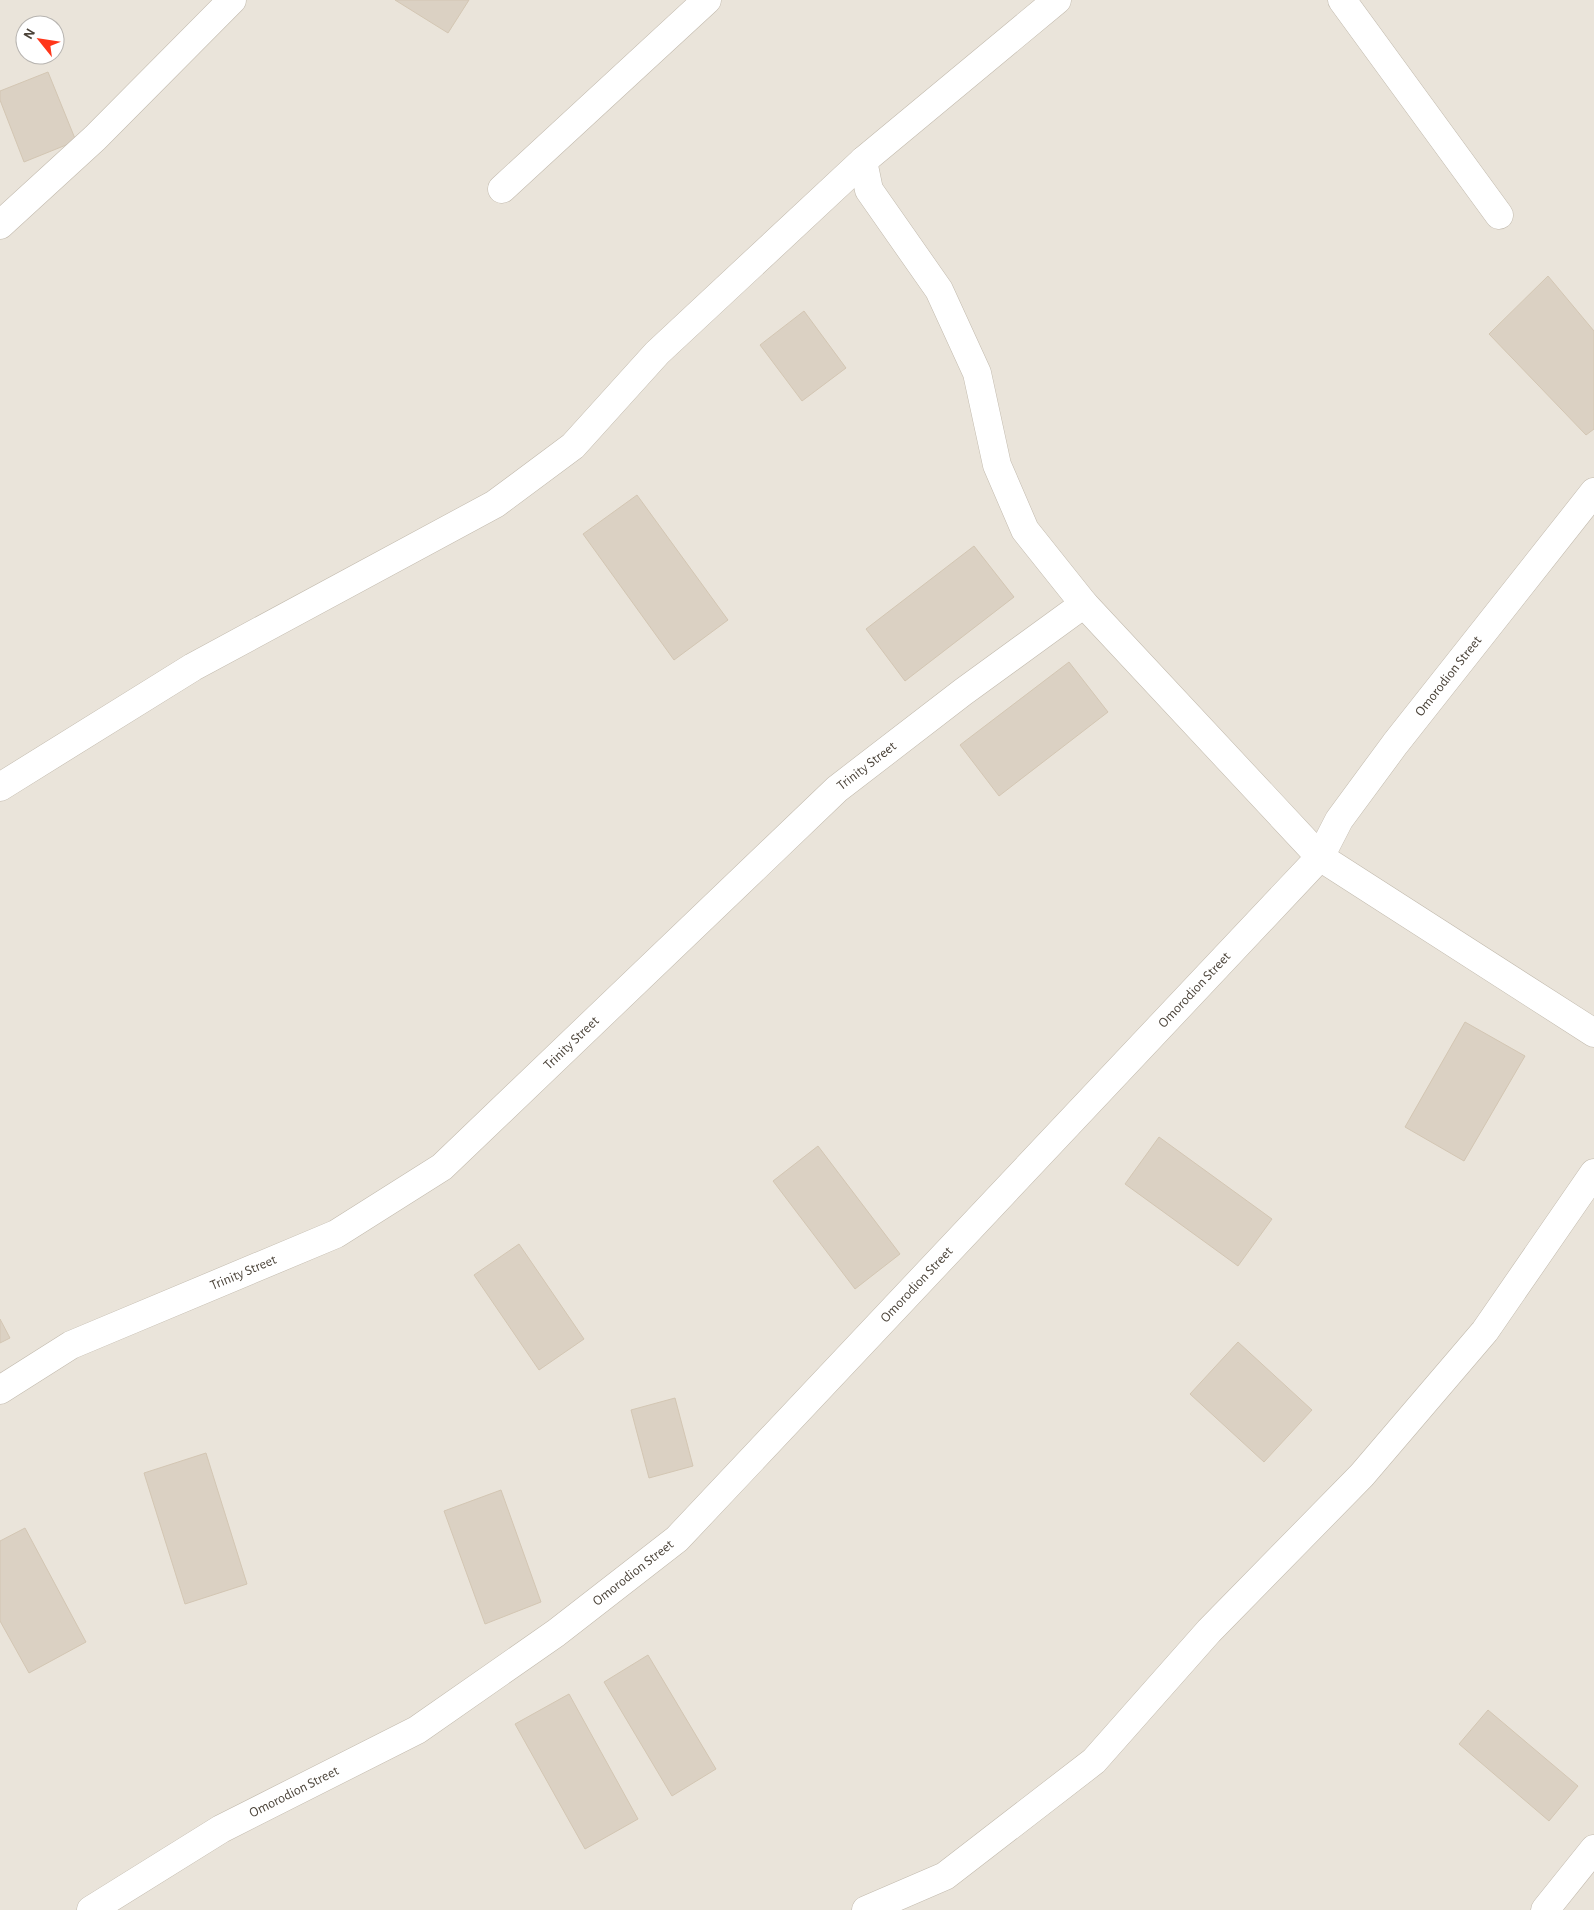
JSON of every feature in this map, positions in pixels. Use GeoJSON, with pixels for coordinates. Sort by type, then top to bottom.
{"type":"FeatureCollection","features":[{"type":"Feature","properties":{"kind":"street"},"geometry":{"type":"LineString","coordinates":[[0,225],[95,138],[232,0]]}},
{"type":"Feature","properties":{"kind":"street"},"geometry":{"type":"LineString","coordinates":[[502,189],[707,0]]}},
{"type":"Feature","properties":{"kind":"street"},"geometry":{"type":"LineString","coordinates":[[0,787],[193,667],[495,504],[573,446],[657,353],[863,161],[1057,0]]}},
{"type":"Feature","properties":{"kind":"street"},"geometry":{"type":"LineString","coordinates":[[1342,0],[1499,215]]}},
{"type":"Feature","properties":{"kind":"street"},"geometry":{"type":"LineString","coordinates":[[863,161],[869,190],[939,290],[977,372],[997,465],[1025,530],[1084,604],[1320,857],[1594,1033]]}},
{"type":"Feature","properties":{"kind":"street","name":"Omorodion Street"},"geometry":{"type":"LineString","coordinates":[[91,1910],[221,1830],[417,1730],[556,1633],[677,1540],[1320,857],[1339,820],[1395,744],[1594,492]]}},
{"type":"Feature","properties":{"kind":"street","name":"Trinity Street"},"geometry":{"type":"LineString","coordinates":[[0,1390],[71,1346],[336,1234],[442,1166],[837,789],[964,692],[1084,604]]}},
{"type":"Feature","properties":{"kind":"street"},"geometry":{"type":"LineString","coordinates":[[866,1910],[945,1876],[1094,1760],[1209,1630],[1362,1475],[1485,1331],[1594,1173]]}},
{"type":"Feature","properties":{"kind":"street"},"geometry":{"type":"LineString","coordinates":[[1545,1910],[1594,1850]]}},
{"type":"Feature","properties":{"kind":"shaded area"},"geometry":{"type":"Polygon","coordinates":[[[0,0],[1594,0],[1594,1910],[0,1910],[0,0]]]}},
{"type":"Feature","properties":{"kind":"building"},"geometry":{"type":"Polygon","coordinates":[[[395,0],[469,0],[448,33],[395,0]]]}},
{"type":"Feature","properties":{"kind":"building"},"geometry":{"type":"Polygon","coordinates":[[[48,72],[76,141],[24,162],[0,100],[0,91],[48,72]]]}},
{"type":"Feature","properties":{"kind":"building"},"geometry":{"type":"Polygon","coordinates":[[[1548,276],[1594,331],[1594,429],[1586,435],[1489,334],[1548,276]]]}},
{"type":"Feature","properties":{"kind":"building"},"geometry":{"type":"Polygon","coordinates":[[[804,311],[846,368],[802,401],[760,345],[804,311]]]}},
{"type":"Feature","properties":{"kind":"building"},"geometry":{"type":"Polygon","coordinates":[[[637,495],[728,620],[674,660],[583,534],[637,495]]]}},
{"type":"Feature","properties":{"kind":"building"},"geometry":{"type":"Polygon","coordinates":[[[974,546],[1014,597],[905,681],[866,629],[974,546]]]}},
{"type":"Feature","properties":{"kind":"building"},"geometry":{"type":"Polygon","coordinates":[[[1069,662],[1108,712],[999,796],[960,745],[1069,662]]]}},
{"type":"Feature","properties":{"kind":"building"},"geometry":{"type":"Polygon","coordinates":[[[1465,1022],[1525,1056],[1464,1161],[1405,1127],[1465,1022]]]}},
{"type":"Feature","properties":{"kind":"building"},"geometry":{"type":"Polygon","coordinates":[[[1159,1137],[1272,1219],[1238,1266],[1125,1184],[1159,1137]]]}},
{"type":"Feature","properties":{"kind":"building"},"geometry":{"type":"Polygon","coordinates":[[[818,1146],[900,1254],[855,1289],[773,1181],[818,1146]]]}},
{"type":"Feature","properties":{"kind":"building"},"geometry":{"type":"Polygon","coordinates":[[[519,1244],[584,1339],[539,1370],[474,1275],[519,1244]]]}},
{"type":"Feature","properties":{"kind":"building"},"geometry":{"type":"Polygon","coordinates":[[[0,1319],[10,1338],[0,1343],[0,1319]]]}},
{"type":"Feature","properties":{"kind":"building"},"geometry":{"type":"Polygon","coordinates":[[[1238,1342],[1312,1410],[1264,1462],[1190,1394],[1238,1342]]]}},
{"type":"Feature","properties":{"kind":"building"},"geometry":{"type":"Polygon","coordinates":[[[675,1398],[693,1466],[649,1478],[631,1410],[675,1398]]]}},
{"type":"Feature","properties":{"kind":"building"},"geometry":{"type":"Polygon","coordinates":[[[206,1453],[247,1584],[185,1604],[144,1473],[206,1453]]]}},
{"type":"Feature","properties":{"kind":"building"},"geometry":{"type":"Polygon","coordinates":[[[501,1490],[541,1602],[485,1624],[444,1511],[501,1490]]]}},
{"type":"Feature","properties":{"kind":"building"},"geometry":{"type":"Polygon","coordinates":[[[25,1528],[86,1642],[29,1673],[0,1621],[0,1541],[25,1528]]]}},
{"type":"Feature","properties":{"kind":"building"},"geometry":{"type":"Polygon","coordinates":[[[648,1655],[716,1769],[672,1796],[604,1682],[648,1655]]]}},
{"type":"Feature","properties":{"kind":"building"},"geometry":{"type":"Polygon","coordinates":[[[569,1694],[638,1819],[585,1849],[515,1724],[569,1694]]]}},
{"type":"Feature","properties":{"kind":"building"},"geometry":{"type":"Polygon","coordinates":[[[1488,1710],[1578,1786],[1549,1821],[1459,1744],[1488,1710]]]}}]}
